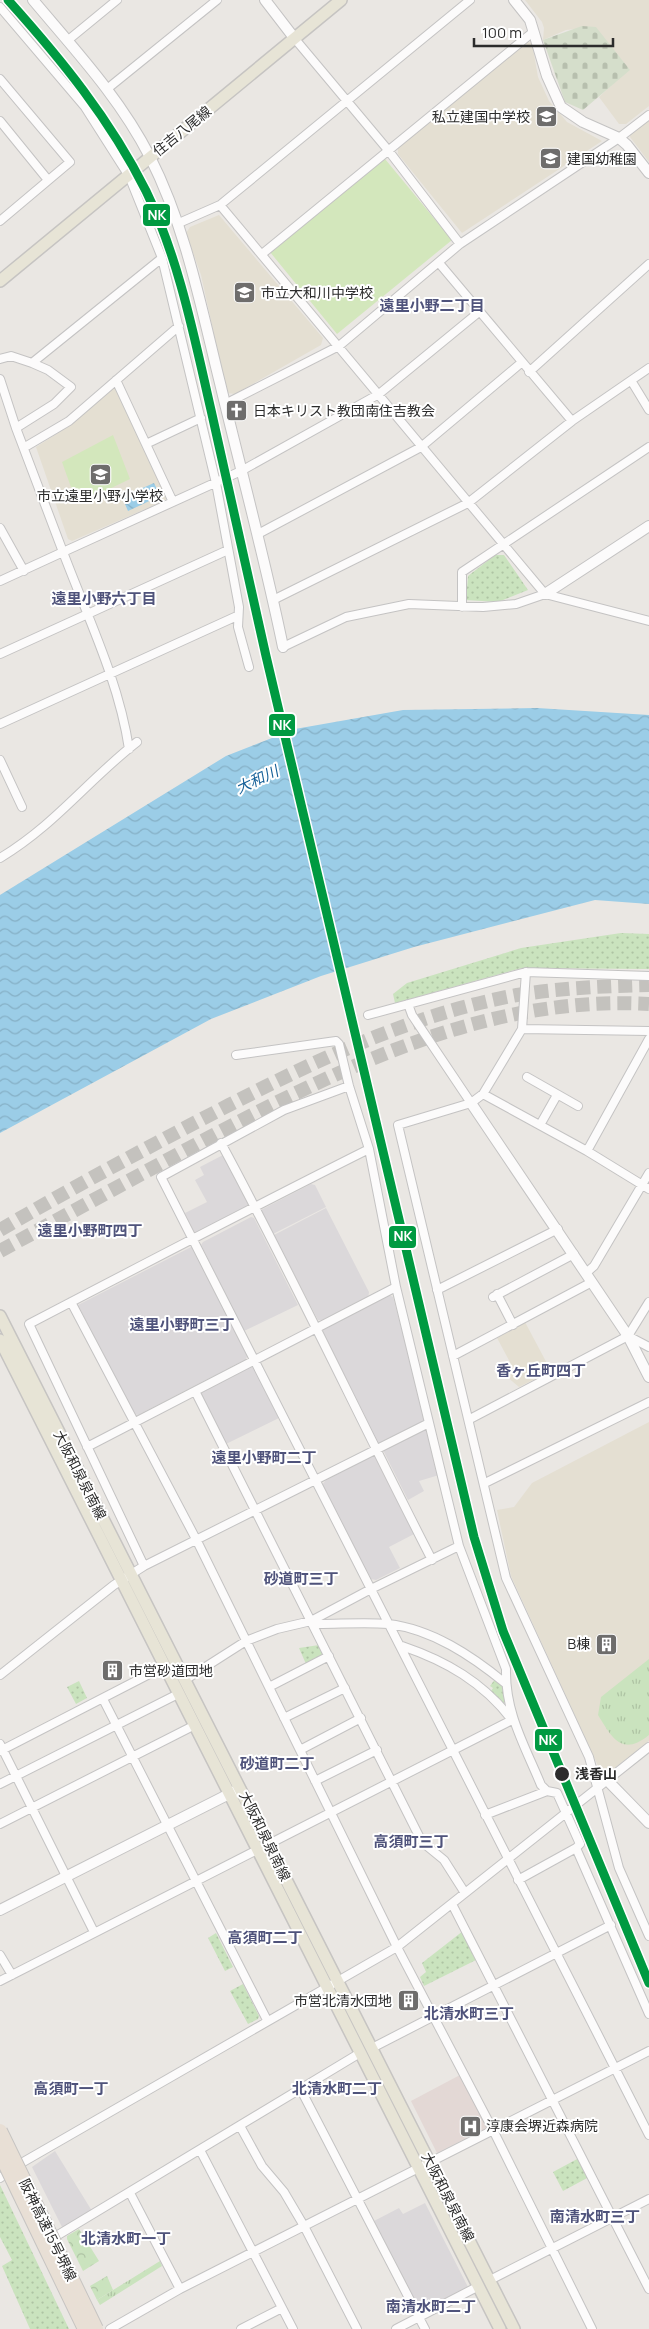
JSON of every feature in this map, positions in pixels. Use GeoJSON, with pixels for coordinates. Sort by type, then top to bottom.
{"type":"FeatureCollection","features":[{"type":"Feature","properties":{"kind":"highway","name":"阪神高速15号堺線"},"geometry":{"type":"LineString","coordinates":[[0,2129],[97,2329]]}},
{"type":"Feature","properties":{"kind":"highway","name":"阪神高速15号堺線"},"geometry":{"type":"LineString","coordinates":[[0,2153],[84,2329]]}},
{"type":"Feature","properties":{"kind":"main road","name":"住吉八尾線"},"geometry":{"type":"LineString","coordinates":[[0,281],[341,0]]}},
{"type":"Feature","properties":{"kind":"main road","name":"大阪和泉泉南線"},"geometry":{"type":"LineString","coordinates":[[0,1316],[126,1577],[178,1694],[257,1850],[332,1983],[372,2048],[514,2329]]}},
{"type":"Feature","properties":{"kind":"main road","name":"大阪和泉泉南線"},"geometry":{"type":"LineString","coordinates":[[0,1340],[126,1577],[185,1680],[241,1788],[269,1844],[332,1983],[360,2053],[500,2329]]}},
{"type":"Feature","properties":{"kind":"street"},"geometry":{"type":"LineString","coordinates":[[33,0],[107,89],[150,156],[178,224],[258,534],[284,647],[346,618],[409,604],[462,607],[516,604],[545,594],[648,529]]}},
{"type":"Feature","properties":{"kind":"street"},"geometry":{"type":"LineString","coordinates":[[67,41],[117,0]]}},
{"type":"Feature","properties":{"kind":"street"},"geometry":{"type":"LineString","coordinates":[[107,89],[217,0]]}},
{"type":"Feature","properties":{"kind":"street"},"geometry":{"type":"LineString","coordinates":[[265,0],[388,150],[460,244]]}},
{"type":"Feature","properties":{"kind":"street"},"geometry":{"type":"LineString","coordinates":[[178,224],[220,205],[470,0]]}},
{"type":"Feature","properties":{"kind":"street"},"geometry":{"type":"LineString","coordinates":[[514,0],[530,20],[547,76],[561,107],[583,122],[619,138],[627,145],[649,173]]}},
{"type":"Feature","properties":{"kind":"street"},"geometry":{"type":"LineString","coordinates":[[0,7],[85,107],[129,176],[162,258],[216,483],[239,607],[237,616],[238,626],[249,667]]}},
{"type":"Feature","properties":{"kind":"street"},"geometry":{"type":"LineString","coordinates":[[262,254],[533,32]]}},
{"type":"Feature","properties":{"kind":"street"},"geometry":{"type":"LineString","coordinates":[[0,79],[70,162],[0,221]]}},
{"type":"Feature","properties":{"kind":"street"},"geometry":{"type":"LineString","coordinates":[[225,404],[339,346],[460,244],[649,116]]}},
{"type":"Feature","properties":{"kind":"street"},"geometry":{"type":"LineString","coordinates":[[0,121],[48,180]]}},
{"type":"Feature","properties":{"kind":"street"},"geometry":{"type":"LineString","coordinates":[[220,205],[545,594],[649,621]]}},
{"type":"Feature","properties":{"kind":"street"},"geometry":{"type":"LineString","coordinates":[[32,363],[162,258]]}},
{"type":"Feature","properties":{"kind":"street"},"geometry":{"type":"LineString","coordinates":[[439,263],[572,422]]}},
{"type":"Feature","properties":{"kind":"street"},"geometry":{"type":"LineString","coordinates":[[529,372],[649,264]]}},
{"type":"Feature","properties":{"kind":"street"},"geometry":{"type":"LineString","coordinates":[[0,581],[241,471],[379,394],[479,312]]}},
{"type":"Feature","properties":{"kind":"street"},"geometry":{"type":"LineString","coordinates":[[25,447],[69,421],[179,326]]}},
{"type":"Feature","properties":{"kind":"street"},"geometry":{"type":"LineString","coordinates":[[0,359],[11,356],[32,363],[48,370],[71,387],[54,404],[16,428]]}},
{"type":"Feature","properties":{"kind":"street"},"geometry":{"type":"LineString","coordinates":[[258,534],[421,447],[521,363]]}},
{"type":"Feature","properties":{"kind":"street"},"geometry":{"type":"LineString","coordinates":[[273,600],[468,503],[572,422],[632,382],[649,368]]}},
{"type":"Feature","properties":{"kind":"street"},"geometry":{"type":"LineString","coordinates":[[0,379],[16,428],[25,447],[109,674],[126,733],[128,749]]}},
{"type":"Feature","properties":{"kind":"street"},"geometry":{"type":"LineString","coordinates":[[116,380],[173,502]]}},
{"type":"Feature","properties":{"kind":"street"},"geometry":{"type":"LineString","coordinates":[[632,382],[649,410]]}},
{"type":"Feature","properties":{"kind":"street"},"geometry":{"type":"LineString","coordinates":[[146,444],[201,418]]}},
{"type":"Feature","properties":{"kind":"street"},"geometry":{"type":"LineString","coordinates":[[462,607],[462,572],[649,447]]}},
{"type":"Feature","properties":{"kind":"street"},"geometry":{"type":"LineString","coordinates":[[0,528],[24,570]]}},
{"type":"Feature","properties":{"kind":"street"},"geometry":{"type":"LineString","coordinates":[[0,654],[228,550]]}},
{"type":"Feature","properties":{"kind":"street"},"geometry":{"type":"LineString","coordinates":[[0,724],[237,616]]}},
{"type":"Feature","properties":{"kind":"street"},"geometry":{"type":"LineString","coordinates":[[0,858],[56,818],[137,742]]}},
{"type":"Feature","properties":{"kind":"street"},"geometry":{"type":"LineString","coordinates":[[0,760],[22,807]]}},
{"type":"Feature","properties":{"kind":"street"},"geometry":{"type":"LineString","coordinates":[[368,1014],[526,972],[649,976]]}},
{"type":"Feature","properties":{"kind":"street"},"geometry":{"type":"LineString","coordinates":[[526,972],[522,1029],[483,1094],[471,1103],[398,1125],[453,1356],[470,1419],[506,1578],[589,1757],[619,1868],[649,1936]]}},
{"type":"Feature","properties":{"kind":"street"},"geometry":{"type":"LineString","coordinates":[[408,1004],[412,1015],[558,1229],[628,1336],[649,1377]]}},
{"type":"Feature","properties":{"kind":"street"},"geometry":{"type":"LineString","coordinates":[[522,1029],[649,1031]]}},
{"type":"Feature","properties":{"kind":"street"},"geometry":{"type":"LineString","coordinates":[[587,1151],[649,1040]]}},
{"type":"Feature","properties":{"kind":"street"},"geometry":{"type":"LineString","coordinates":[[236,1055],[336,1041],[339,1044],[349,1086],[369,1149],[396,1287],[459,1546],[506,1669],[506,1683],[512,1720]]}},
{"type":"Feature","properties":{"kind":"street"},"geometry":{"type":"LineString","coordinates":[[527,1077],[578,1106]]}},
{"type":"Feature","properties":{"kind":"street"},"geometry":{"type":"LineString","coordinates":[[349,1086],[284,1110],[161,1176],[371,1589],[402,1646],[485,1815],[649,2135]]}},
{"type":"Feature","properties":{"kind":"street"},"geometry":{"type":"LineString","coordinates":[[483,1094],[587,1151],[645,1187]]}},
{"type":"Feature","properties":{"kind":"street"},"geometry":{"type":"LineString","coordinates":[[540,1125],[557,1095]]}},
{"type":"Feature","properties":{"kind":"street"},"geometry":{"type":"LineString","coordinates":[[221,1143],[255,1206],[375,1450],[432,1560]]}},
{"type":"Feature","properties":{"kind":"street"},"geometry":{"type":"LineString","coordinates":[[144,1566],[29,1324],[192,1238],[369,1149]]}},
{"type":"Feature","properties":{"kind":"street"},"geometry":{"type":"LineString","coordinates":[[586,1273],[594,1266],[645,1187],[649,1173]]}},
{"type":"Feature","properties":{"kind":"street"},"geometry":{"type":"LineString","coordinates":[[437,1290],[558,1229]]}},
{"type":"Feature","properties":{"kind":"street"},"geometry":{"type":"LineString","coordinates":[[513,1325],[495,1296],[574,1254]]}},
{"type":"Feature","properties":{"kind":"street"},"geometry":{"type":"LineString","coordinates":[[453,1356],[592,1282]]}},
{"type":"Feature","properties":{"kind":"street"},"geometry":{"type":"LineString","coordinates":[[87,1447],[396,1287]]}},
{"type":"Feature","properties":{"kind":"street"},"geometry":{"type":"LineString","coordinates":[[71,1302],[197,1541],[397,1947],[493,2130],[592,2329]]}},
{"type":"Feature","properties":{"kind":"street"},"geometry":{"type":"LineString","coordinates":[[470,1419],[628,1336],[649,1302]]}},
{"type":"Feature","properties":{"kind":"street"},"geometry":{"type":"LineString","coordinates":[[628,1336],[649,1347]]}},
{"type":"Feature","properties":{"kind":"street"},"geometry":{"type":"LineString","coordinates":[[195,1391],[393,1781],[422,1842],[444,1860],[465,1893]]}},
{"type":"Feature","properties":{"kind":"street"},"geometry":{"type":"LineString","coordinates":[[485,1483],[649,1402]]}},
{"type":"Feature","properties":{"kind":"street"},"geometry":{"type":"LineString","coordinates":[[0,1675],[126,1577],[144,1566],[429,1423]]}},
{"type":"Feature","properties":{"kind":"street"},"geometry":{"type":"LineString","coordinates":[[185,1680],[246,1641],[277,1629],[311,1621],[459,1546]]}},
{"type":"Feature","properties":{"kind":"street"},"geometry":{"type":"LineString","coordinates":[[311,1621],[318,1624],[389,1624],[431,1636],[472,1657],[506,1683]]}},
{"type":"Feature","properties":{"kind":"street"},"geometry":{"type":"LineString","coordinates":[[402,1646],[434,1657],[459,1672],[500,1704],[512,1720],[542,1785],[547,1791]]}},
{"type":"Feature","properties":{"kind":"street"},"geometry":{"type":"LineString","coordinates":[[269,1687],[329,1656]]}},
{"type":"Feature","properties":{"kind":"street"},"geometry":{"type":"LineString","coordinates":[[94,1932],[1,1748],[103,1699],[165,1666]]}},
{"type":"Feature","properties":{"kind":"street"},"geometry":{"type":"LineString","coordinates":[[284,1718],[345,1688]]}},
{"type":"Feature","properties":{"kind":"street"},"geometry":{"type":"LineString","coordinates":[[0,1784],[178,1694]]}},
{"type":"Feature","properties":{"kind":"street"},"geometry":{"type":"LineString","coordinates":[[103,1699],[267,2020]]}},
{"type":"Feature","properties":{"kind":"street"},"geometry":{"type":"LineString","coordinates":[[300,1750],[361,1718]]}},
{"type":"Feature","properties":{"kind":"street"},"geometry":{"type":"LineString","coordinates":[[269,1844],[512,1720]]}},
{"type":"Feature","properties":{"kind":"street"},"geometry":{"type":"LineString","coordinates":[[0,1824],[195,1725]]}},
{"type":"Feature","properties":{"kind":"street"},"geometry":{"type":"LineString","coordinates":[[4,2176],[18,2165],[267,2020],[397,1947],[649,1748]]}},
{"type":"Feature","properties":{"kind":"street"},"geometry":{"type":"LineString","coordinates":[[315,1781],[377,1750]]}},
{"type":"Feature","properties":{"kind":"street"},"geometry":{"type":"LineString","coordinates":[[608,1781],[649,1822]]}},
{"type":"Feature","properties":{"kind":"street"},"geometry":{"type":"LineString","coordinates":[[0,1910],[67,1878],[241,1788]]}},
{"type":"Feature","properties":{"kind":"street"},"geometry":{"type":"LineString","coordinates":[[485,1815],[547,1791],[557,1793],[580,1844],[518,1880]]}},
{"type":"Feature","properties":{"kind":"street"},"geometry":{"type":"LineString","coordinates":[[576,1848],[649,2014]]}},
{"type":"Feature","properties":{"kind":"street"},"geometry":{"type":"LineString","coordinates":[[0,1980],[196,1883],[257,1850]]}},
{"type":"Feature","properties":{"kind":"street"},"geometry":{"type":"LineString","coordinates":[[452,1904],[554,2099],[649,2289]]}},
{"type":"Feature","properties":{"kind":"street"},"geometry":{"type":"LineString","coordinates":[[372,2048],[611,1925]]}},
{"type":"Feature","properties":{"kind":"street"},"geometry":{"type":"LineString","coordinates":[[0,1955],[12,1975]]}},
{"type":"Feature","properties":{"kind":"street"},"geometry":{"type":"LineString","coordinates":[[110,2329],[180,2289],[357,2201],[430,2161],[649,2050]]}},
{"type":"Feature","properties":{"kind":"street"},"geometry":{"type":"LineString","coordinates":[[53,2238],[360,2053]]}},
{"type":"Feature","properties":{"kind":"street"},"geometry":{"type":"LineString","coordinates":[[301,2090],[425,2329]]}},
{"type":"Feature","properties":{"kind":"street"},"geometry":{"type":"LineString","coordinates":[[240,2126],[262,2166],[284,2192],[304,2226],[356,2329]]}},
{"type":"Feature","properties":{"kind":"street"},"geometry":{"type":"LineString","coordinates":[[0,2129],[97,2329]]}},
{"type":"Feature","properties":{"kind":"street"},"geometry":{"type":"LineString","coordinates":[[200,2150],[293,2329]]}},
{"type":"Feature","properties":{"kind":"street"},"geometry":{"type":"LineString","coordinates":[[0,2158],[4,2176],[84,2329]]}},
{"type":"Feature","properties":{"kind":"street"},"geometry":{"type":"LineString","coordinates":[[130,2193],[180,2289]]}},
{"type":"Feature","properties":{"kind":"street"},"geometry":{"type":"LineString","coordinates":[[490,2280],[649,2199]]}},
{"type":"Feature","properties":{"kind":"street"},"geometry":{"type":"LineString","coordinates":[[396,2329],[479,2286]]}},
{"type":"Feature","properties":{"kind":"street"},"geometry":{"type":"LineString","coordinates":[[241,2329],[282,2308]]}},
{"type":"Feature","properties":{"kind":"shaded area"},"geometry":{"type":"Polygon","coordinates":[[[525,0],[649,0],[649,106],[626,124],[619,124],[599,97],[629,69],[595,27],[566,30],[543,40],[544,28],[542,22],[525,0]]]}},
{"type":"Feature","properties":{"kind":"shaded area"},"geometry":{"type":"Polygon","coordinates":[[[527,42],[532,43],[538,77],[549,101],[567,122],[602,141],[462,233],[398,154],[398,148],[527,42]]]}},
{"type":"Feature","properties":{"kind":"shaded area"},"geometry":{"type":"Polygon","coordinates":[[[649,117],[649,162],[630,137],[631,131],[649,117]]]}},
{"type":"Feature","properties":{"kind":"shaded area","name":"市立大和川中学校"},"geometry":{"type":"Polygon","coordinates":[[[219,215],[323,338],[321,345],[235,394],[227,393],[201,275],[186,233],[190,227],[219,215]]]}},
{"type":"Feature","properties":{"kind":"shaded area","name":"市立遠里小野小学校"},"geometry":{"type":"Polygon","coordinates":[[[113,388],[118,389],[166,496],[166,500],[72,541],[68,539],[36,447],[69,426],[113,388]]]}},
{"type":"Feature","properties":{"kind":"shaded area"},"geometry":{"type":"Polygon","coordinates":[[[223,1155],[248,1204],[248,1208],[200,1233],[195,1233],[185,1213],[207,1202],[195,1180],[204,1175],[200,1167],[223,1155]]]}},
{"type":"Feature","properties":{"kind":"shaded area"},"geometry":{"type":"Polygon","coordinates":[[[311,1184],[315,1185],[326,1207],[273,1234],[261,1210],[311,1184]]]}},
{"type":"Feature","properties":{"kind":"shaded area"},"geometry":{"type":"Polygon","coordinates":[[[326,1208],[369,1292],[368,1299],[324,1321],[318,1320],[274,1235],[326,1208]]]}},
{"type":"Feature","properties":{"kind":"shaded area"},"geometry":{"type":"Polygon","coordinates":[[[251,1217],[254,1218],[298,1305],[244,1331],[201,1245],[203,1242],[251,1217]]]}},
{"type":"Feature","properties":{"kind":"shaded area"},"geometry":{"type":"Polygon","coordinates":[[[193,1246],[248,1354],[246,1359],[138,1415],[134,1414],[78,1305],[193,1246]]]}},
{"type":"Feature","properties":{"kind":"shaded area"},"geometry":{"type":"Polygon","coordinates":[[[389,1295],[393,1297],[426,1417],[424,1421],[381,1444],[376,1442],[322,1332],[324,1328],[389,1295]]]}},
{"type":"Feature","properties":{"kind":"shaded area"},"geometry":{"type":"Polygon","coordinates":[[[525,1322],[551,1371],[519,1387],[507,1377],[513,1368],[496,1336],[525,1322]]]}},
{"type":"Feature","properties":{"kind":"shaded area"},"geometry":{"type":"Polygon","coordinates":[[[250,1366],[254,1368],[279,1418],[226,1444],[200,1392],[250,1366]]]}},
{"type":"Feature","properties":{"kind":"shaded area"},"geometry":{"type":"Polygon","coordinates":[[[649,1422],[649,1741],[610,1772],[598,1766],[511,1576],[497,1510],[514,1507],[532,1483],[649,1422]]]}},
{"type":"Feature","properties":{"kind":"shaded area"},"geometry":{"type":"Polygon","coordinates":[[[426,1429],[439,1475],[419,1481],[424,1491],[408,1500],[383,1450],[426,1429]]]}},
{"type":"Feature","properties":{"kind":"shaded area"},"geometry":{"type":"Polygon","coordinates":[[[371,1456],[376,1457],[416,1533],[389,1547],[400,1568],[376,1580],[371,1579],[322,1485],[326,1480],[371,1456]]]}},
{"type":"Feature","properties":{"kind":"shaded area"},"geometry":{"type":"Polygon","coordinates":[[[460,2075],[487,2128],[437,2153],[411,2101],[460,2075]]]}},
{"type":"Feature","properties":{"kind":"shaded area"},"geometry":{"type":"Polygon","coordinates":[[[55,2151],[92,2211],[63,2229],[32,2167],[55,2151]]]}},
{"type":"Feature","properties":{"kind":"shaded area"},"geometry":{"type":"Polygon","coordinates":[[[425,2203],[468,2287],[419,2310],[374,2221],[399,2208],[403,2214],[425,2203]]]}},
{"type":"Feature","properties":{"kind":"green space"},"geometry":{"type":"Polygon","coordinates":[[[582,26],[596,27],[630,70],[583,110],[565,102],[543,40],[582,26]]]}},
{"type":"Feature","properties":{"kind":"green space"},"geometry":{"type":"Polygon","coordinates":[[[385,159],[452,240],[337,334],[270,252],[385,159]]]}},
{"type":"Feature","properties":{"kind":"green space"},"geometry":{"type":"Polygon","coordinates":[[[113,435],[130,479],[80,503],[75,489],[72,490],[62,462],[113,435]]]}},
{"type":"Feature","properties":{"kind":"green space"},"geometry":{"type":"Polygon","coordinates":[[[495,555],[504,555],[528,590],[498,602],[466,600],[468,576],[495,555]]]}},
{"type":"Feature","properties":{"kind":"green space"},"geometry":{"type":"Polygon","coordinates":[[[621,933],[649,934],[649,969],[522,968],[395,1003],[393,994],[407,983],[521,948],[621,933]]]}},
{"type":"Feature","properties":{"kind":"green space"},"geometry":{"type":"Polygon","coordinates":[[[319,1645],[323,1652],[322,1656],[306,1664],[299,1648],[319,1645]]]}},
{"type":"Feature","properties":{"kind":"green space"},"geometry":{"type":"Polygon","coordinates":[[[649,1659],[649,1735],[632,1744],[625,1744],[613,1737],[598,1715],[601,1697],[649,1659]]]}},
{"type":"Feature","properties":{"kind":"green space"},"geometry":{"type":"Polygon","coordinates":[[[496,1678],[503,1684],[506,1701],[504,1703],[491,1691],[493,1688],[490,1686],[496,1678]]]}},
{"type":"Feature","properties":{"kind":"green space"},"geometry":{"type":"Polygon","coordinates":[[[79,1681],[87,1698],[76,1704],[67,1687],[79,1681]]]}},
{"type":"Feature","properties":{"kind":"green space"},"geometry":{"type":"Polygon","coordinates":[[[463,1931],[478,1959],[424,1986],[420,1977],[426,1972],[422,1963],[463,1931]]]}},
{"type":"Feature","properties":{"kind":"green space"},"geometry":{"type":"Polygon","coordinates":[[[216,1933],[233,1967],[225,1971],[208,1938],[216,1933]]]}},
{"type":"Feature","properties":{"kind":"green space"},"geometry":{"type":"Polygon","coordinates":[[[243,1984],[259,2016],[258,2019],[248,2024],[230,1991],[243,1984]]]}},
{"type":"Feature","properties":{"kind":"green space"},"geometry":{"type":"Polygon","coordinates":[[[579,2158],[589,2177],[563,2191],[553,2172],[579,2158]]]}},
{"type":"Feature","properties":{"kind":"green space"},"geometry":{"type":"Polygon","coordinates":[[[0,2185],[69,2329],[30,2329],[2,2266],[12,2260],[0,2237],[0,2185]]]}},
{"type":"Feature","properties":{"kind":"green space"},"geometry":{"type":"Polygon","coordinates":[[[79,2229],[99,2261],[83,2271],[67,2239],[67,2236],[79,2229]]]}},
{"type":"Feature","properties":{"kind":"green space"},"geometry":{"type":"Polygon","coordinates":[[[160,2261],[162,2266],[100,2305],[97,2300],[160,2261]]]}},
{"type":"Feature","properties":{"kind":"green space"},"geometry":{"type":"Polygon","coordinates":[[[107,2276],[113,2290],[97,2300],[90,2286],[107,2276]]]}},
{"type":"Feature","properties":{"kind":"water"},"geometry":{"type":"Polygon","coordinates":[[[154,483],[160,496],[128,511],[122,497],[154,483]]]}},
{"type":"Feature","properties":{"kind":"water","name":"大和川"},"geometry":{"type":"Polygon","coordinates":[[[537,708],[649,715],[649,904],[595,900],[414,947],[321,976],[211,1019],[0,1133],[0,895],[226,756],[295,729],[403,710],[537,708]]]}},
{"type":"Feature","properties":{"kind":"tunnel"},"geometry":{"type":"LineString","coordinates":[[0,1230],[200,1120],[298,1071],[405,1026],[479,1003],[517,995],[583,988],[649,985]]}},
{"type":"Feature","properties":{"kind":"tunnel"},"geometry":{"type":"LineString","coordinates":[[0,1251],[261,1110],[367,1061],[421,1040],[477,1023],[533,1011],[590,1004],[649,1004]]}},
{"type":"Feature","properties":{"kind":"transit line","name":"NK"},"geometry":{"type":"LineString","coordinates":[[8,0],[65,67],[117,139],[158,217],[177,271],[198,354],[291,766],[474,1537],[503,1631],[649,1983]]}},
{"type":"Feature","properties":{"kind":"place","name":"私立建国中学校"},"geometry":{"type":"Point","coordinates":[546,117]}},
{"type":"Feature","properties":{"kind":"place","name":"建国幼稚園"},"geometry":{"type":"Point","coordinates":[551,159]}},
{"type":"Feature","properties":{"kind":"place","name":"市立大和川中学校"},"geometry":{"type":"Point","coordinates":[245,293]}},
{"type":"Feature","properties":{"kind":"place","name":"日本キリスト教団南住吉教会"},"geometry":{"type":"Point","coordinates":[237,411]}},
{"type":"Feature","properties":{"kind":"place","name":"市立遠里小野小学校"},"geometry":{"type":"Point","coordinates":[100,474]}},
{"type":"Feature","properties":{"kind":"place","name":"B棟"},"geometry":{"type":"Point","coordinates":[606,1644]}},
{"type":"Feature","properties":{"kind":"place","name":"市営砂道団地"},"geometry":{"type":"Point","coordinates":[113,1671]}},
{"type":"Feature","properties":{"kind":"place","name":"浅香山"},"geometry":{"type":"Point","coordinates":[562,1774]}},
{"type":"Feature","properties":{"kind":"place","name":"市営北清水団地"},"geometry":{"type":"Point","coordinates":[408,2001]}},
{"type":"Feature","properties":{"kind":"place","name":"淳康会堺近森病院"},"geometry":{"type":"Point","coordinates":[470,2126]}},
{"type":"Feature","properties":{"kind":"district","name":"遠里小野二丁目"},"geometry":{"type":"Point","coordinates":[432,306]}},
{"type":"Feature","properties":{"kind":"district","name":"遠里小野六丁目"},"geometry":{"type":"Point","coordinates":[104,599]}},
{"type":"Feature","properties":{"kind":"district","name":"遠里小野町四丁"},"geometry":{"type":"Point","coordinates":[90,1231]}},
{"type":"Feature","properties":{"kind":"district","name":"遠里小野町三丁"},"geometry":{"type":"Point","coordinates":[182,1325]}},
{"type":"Feature","properties":{"kind":"district","name":"香ヶ丘町四丁"},"geometry":{"type":"Point","coordinates":[541,1371]}},
{"type":"Feature","properties":{"kind":"district","name":"遠里小野町二丁"},"geometry":{"type":"Point","coordinates":[264,1458]}},
{"type":"Feature","properties":{"kind":"district","name":"砂道町三丁"},"geometry":{"type":"Point","coordinates":[301,1579]}},
{"type":"Feature","properties":{"kind":"district","name":"砂道町二丁"},"geometry":{"type":"Point","coordinates":[277,1764]}},
{"type":"Feature","properties":{"kind":"district","name":"高須町三丁"},"geometry":{"type":"Point","coordinates":[411,1842]}},
{"type":"Feature","properties":{"kind":"district","name":"高須町二丁"},"geometry":{"type":"Point","coordinates":[265,1938]}},
{"type":"Feature","properties":{"kind":"district","name":"北清水町三丁"},"geometry":{"type":"Point","coordinates":[469,2014]}},
{"type":"Feature","properties":{"kind":"district","name":"高須町一丁"},"geometry":{"type":"Point","coordinates":[71,2089]}},
{"type":"Feature","properties":{"kind":"district","name":"北清水町二丁"},"geometry":{"type":"Point","coordinates":[337,2089]}},
{"type":"Feature","properties":{"kind":"district","name":"南清水町三丁"},"geometry":{"type":"Point","coordinates":[595,2217]}},
{"type":"Feature","properties":{"kind":"district","name":"北清水町一丁"},"geometry":{"type":"Point","coordinates":[126,2239]}},
{"type":"Feature","properties":{"kind":"district","name":"南清水町二丁"},"geometry":{"type":"Point","coordinates":[431,2307]}}]}
